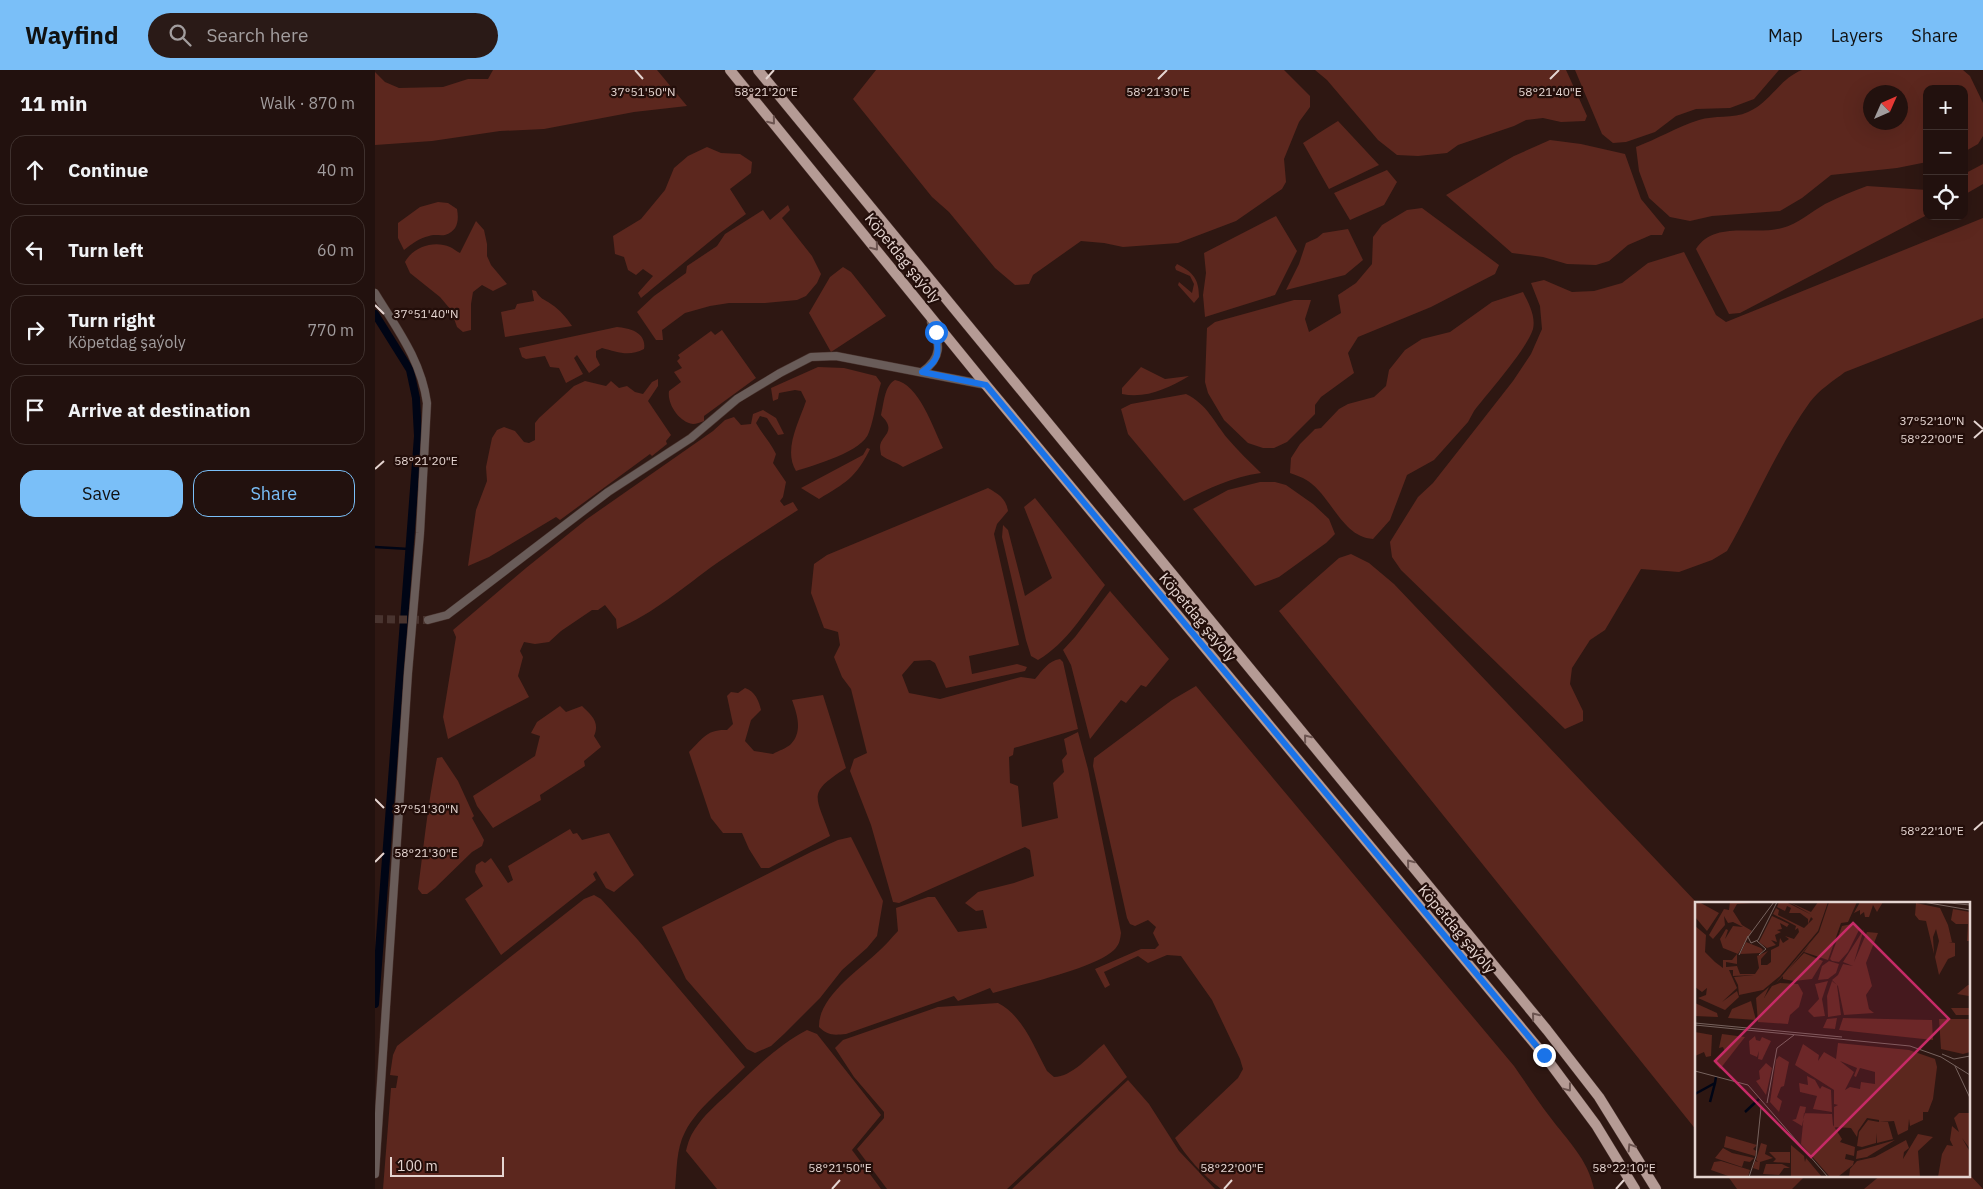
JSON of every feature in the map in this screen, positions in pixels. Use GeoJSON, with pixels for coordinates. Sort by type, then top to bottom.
{"type":"FeatureCollection","features":[{"type":"Feature","properties":{"kind":"main road","name":"Köpetdag şaýoly"},"geometry":{"type":"LineString","coordinates":[[730,70],[986,385],[1544,1055],[1595,1125],[1635,1189]]}},
{"type":"Feature","properties":{"kind":"main road","name":"Köpetdag şaýoly"},"geometry":{"type":"LineString","coordinates":[[758,70],[1547,1030],[1599,1097],[1656,1189]]}},
{"type":"Feature","properties":{"kind":"street"},"geometry":{"type":"LineString","coordinates":[[375,293],[414,356],[424,381],[427,403],[420,533],[408,673],[375,1174]]}},
{"type":"Feature","properties":{"kind":"street"},"geometry":{"type":"LineString","coordinates":[[922,372],[933,364],[938,356],[936,332],[925,309]]}},
{"type":"Feature","properties":{"kind":"street"},"geometry":{"type":"LineString","coordinates":[[428,620],[447,614],[608,492],[691,438],[737,399],[811,357],[836,356],[986,385]]}},
{"type":"Feature","properties":{"kind":"shaded area"},"geometry":{"type":"Polygon","coordinates":[[[493,70],[657,70],[687,106],[634,112],[544,129],[500,131],[432,141],[375,145],[375,72],[385,82],[399,88],[443,87],[468,79],[488,79],[493,70]]]}},
{"type":"Feature","properties":{"kind":"shaded area"},"geometry":{"type":"Polygon","coordinates":[[[876,70],[1284,70],[1310,96],[1310,107],[1299,122],[1284,159],[1286,182],[1282,189],[1236,221],[1178,243],[1123,247],[1081,241],[1033,275],[1029,284],[1015,285],[995,268],[949,212],[932,197],[853,99],[876,70]]]}},
{"type":"Feature","properties":{"kind":"shaded area"},"geometry":{"type":"Polygon","coordinates":[[[1315,70],[1566,70],[1587,116],[1585,121],[1561,122],[1543,118],[1526,120],[1458,145],[1447,153],[1418,156],[1397,155],[1378,140],[1327,80],[1315,70]]]}},
{"type":"Feature","properties":{"kind":"shaded area"},"geometry":{"type":"Polygon","coordinates":[[[1575,70],[1779,70],[1754,99],[1730,108],[1696,109],[1676,116],[1655,132],[1626,142],[1613,143],[1602,134],[1575,70]]]}},
{"type":"Feature","properties":{"kind":"shaded area"},"geometry":{"type":"Polygon","coordinates":[[[1802,70],[1963,70],[1970,76],[1983,103],[1983,136],[1978,144],[1968,150],[1968,85],[1923,85],[1923,163],[1897,168],[1831,175],[1802,198],[1780,211],[1712,216],[1690,221],[1670,217],[1649,198],[1639,171],[1636,147],[1699,120],[1736,116],[1748,112],[1756,108],[1787,79],[1802,70]]]}},
{"type":"Feature","properties":{"kind":"shaded area"},"geometry":{"type":"Polygon","coordinates":[[[1338,121],[1379,165],[1329,189],[1303,143],[1338,121]]]}},
{"type":"Feature","properties":{"kind":"shaded area"},"geometry":{"type":"Polygon","coordinates":[[[1550,140],[1581,144],[1625,154],[1641,199],[1665,228],[1662,235],[1651,235],[1628,245],[1609,261],[1596,265],[1567,264],[1543,257],[1512,253],[1446,195],[1514,156],[1550,140]]]}},
{"type":"Feature","properties":{"kind":"shaded area"},"geometry":{"type":"Polygon","coordinates":[[[707,147],[721,153],[740,154],[752,162],[751,173],[730,189],[746,214],[641,298],[638,293],[653,276],[643,269],[636,275],[628,270],[624,257],[615,254],[613,236],[641,219],[665,190],[674,168],[688,156],[707,147]]]}},
{"type":"Feature","properties":{"kind":"shaded area"},"geometry":{"type":"Polygon","coordinates":[[[1983,164],[1983,184],[1968,193],[1968,175],[1968,172],[1983,164]]]}},
{"type":"Feature","properties":{"kind":"shaded area"},"geometry":{"type":"Polygon","coordinates":[[[1387,170],[1397,182],[1384,205],[1350,220],[1334,193],[1387,170]]]}},
{"type":"Feature","properties":{"kind":"shaded area"},"geometry":{"type":"Polygon","coordinates":[[[1867,186],[1923,190],[1923,217],[1740,313],[1729,314],[1696,249],[1704,240],[1724,232],[1782,228],[1799,221],[1825,204],[1867,186]]]}},
{"type":"Feature","properties":{"kind":"shaded area"},"geometry":{"type":"Polygon","coordinates":[[[438,202],[448,203],[457,209],[458,221],[453,231],[445,235],[433,235],[422,238],[404,250],[398,238],[398,223],[420,207],[438,202]]]}},
{"type":"Feature","properties":{"kind":"shaded area"},"geometry":{"type":"Polygon","coordinates":[[[788,205],[790,210],[782,218],[812,256],[821,274],[817,283],[806,296],[797,300],[765,303],[729,303],[685,313],[662,330],[663,340],[656,340],[637,312],[654,296],[686,273],[687,266],[717,246],[725,234],[763,210],[770,220],[788,205]]]}},
{"type":"Feature","properties":{"kind":"shaded area"},"geometry":{"type":"Polygon","coordinates":[[[1422,208],[1499,265],[1495,274],[1431,307],[1358,337],[1348,353],[1354,373],[1321,397],[1315,405],[1315,414],[1287,442],[1274,448],[1263,448],[1248,443],[1224,420],[1208,393],[1205,382],[1207,328],[1215,322],[1294,300],[1311,300],[1305,319],[1309,332],[1341,313],[1338,295],[1356,283],[1372,264],[1373,237],[1382,225],[1407,210],[1422,208]]]}},
{"type":"Feature","properties":{"kind":"shaded area"},"geometry":{"type":"Polygon","coordinates":[[[1276,216],[1297,251],[1275,295],[1205,317],[1203,295],[1206,273],[1204,253],[1276,216]]]}},
{"type":"Feature","properties":{"kind":"shaded area"},"geometry":{"type":"Polygon","coordinates":[[[1983,218],[1983,318],[1845,372],[1810,402],[1798,420],[1727,551],[1712,560],[1679,572],[1641,569],[1605,630],[1590,640],[1572,668],[1570,684],[1583,711],[1583,721],[1565,729],[1401,570],[1392,557],[1390,542],[1418,497],[1433,483],[1513,381],[1531,354],[1542,329],[1540,306],[1531,283],[1544,280],[1572,292],[1594,291],[1622,283],[1648,263],[1684,252],[1716,315],[1726,322],[1983,218]]]}},
{"type":"Feature","properties":{"kind":"shaded area"},"geometry":{"type":"Polygon","coordinates":[[[476,221],[484,230],[487,256],[491,265],[507,284],[493,291],[482,285],[473,292],[471,330],[463,332],[457,327],[451,310],[440,297],[410,273],[405,262],[413,252],[425,246],[437,244],[444,245],[460,253],[476,221]]]}},
{"type":"Feature","properties":{"kind":"shaded area"},"geometry":{"type":"Polygon","coordinates":[[[1348,229],[1363,260],[1345,275],[1286,290],[1299,264],[1306,243],[1323,233],[1348,229]]]}},
{"type":"Feature","properties":{"kind":"shaded area"},"geometry":{"type":"Polygon","coordinates":[[[1177,264],[1191,273],[1198,285],[1199,297],[1194,303],[1178,285],[1179,282],[1192,293],[1194,284],[1190,276],[1176,270],[1177,264]]]}},
{"type":"Feature","properties":{"kind":"shaded area"},"geometry":{"type":"Polygon","coordinates":[[[843,267],[851,272],[886,316],[831,352],[809,313],[830,277],[843,267]]]}},
{"type":"Feature","properties":{"kind":"shaded area"},"geometry":{"type":"Polygon","coordinates":[[[532,290],[536,291],[557,309],[572,326],[505,337],[501,312],[515,309],[517,304],[534,301],[532,290]]]}},
{"type":"Feature","properties":{"kind":"shaded area"},"geometry":{"type":"Polygon","coordinates":[[[1523,292],[1531,309],[1534,324],[1523,348],[1474,411],[1468,422],[1434,460],[1407,475],[1390,520],[1373,539],[1362,537],[1353,531],[1337,515],[1316,488],[1306,480],[1290,473],[1291,458],[1300,444],[1315,429],[1321,428],[1339,409],[1348,404],[1374,397],[1386,386],[1389,370],[1405,350],[1422,339],[1450,332],[1492,302],[1523,292]]]}},
{"type":"Feature","properties":{"kind":"shaded area"},"geometry":{"type":"Polygon","coordinates":[[[617,327],[637,332],[643,339],[644,349],[628,353],[602,348],[596,351],[596,357],[600,365],[589,373],[577,355],[574,358],[583,374],[566,383],[559,368],[550,367],[545,356],[526,359],[522,357],[519,348],[617,327]]]}},
{"type":"Feature","properties":{"kind":"shaded area"},"geometry":{"type":"Polygon","coordinates":[[[722,330],[756,378],[704,416],[704,421],[694,424],[688,423],[675,412],[669,396],[669,391],[681,382],[674,372],[682,368],[677,361],[680,358],[678,355],[711,331],[715,335],[722,330]]]}},
{"type":"Feature","properties":{"kind":"shaded area"},"geometry":{"type":"Polygon","coordinates":[[[818,367],[844,368],[876,376],[881,383],[871,426],[865,439],[848,452],[796,471],[792,463],[791,454],[793,436],[806,401],[801,391],[795,390],[779,393],[778,399],[773,401],[771,388],[818,367]]]}},
{"type":"Feature","properties":{"kind":"shaded area"},"geometry":{"type":"Polygon","coordinates":[[[1141,367],[1165,379],[1189,376],[1173,385],[1148,394],[1122,394],[1122,388],[1141,367]]]}},
{"type":"Feature","properties":{"kind":"shaded area"},"geometry":{"type":"Polygon","coordinates":[[[658,379],[658,386],[648,401],[671,435],[666,441],[667,444],[652,456],[650,454],[560,520],[556,517],[489,557],[468,566],[476,510],[487,481],[486,467],[492,438],[497,430],[504,427],[515,431],[524,442],[529,443],[535,440],[535,423],[574,386],[585,381],[606,386],[611,381],[619,388],[627,386],[635,392],[643,394],[652,382],[658,379]]]}},
{"type":"Feature","properties":{"kind":"shaded area"},"geometry":{"type":"Polygon","coordinates":[[[895,380],[904,383],[918,398],[943,448],[903,467],[881,455],[880,448],[888,432],[888,425],[881,415],[884,401],[889,386],[895,380]]]}},
{"type":"Feature","properties":{"kind":"shaded area"},"geometry":{"type":"Polygon","coordinates":[[[1186,394],[1194,398],[1205,408],[1232,443],[1261,473],[1240,477],[1184,501],[1128,434],[1121,409],[1131,404],[1186,394]]]}},
{"type":"Feature","properties":{"kind":"shaded area"},"geometry":{"type":"Polygon","coordinates":[[[763,410],[776,418],[784,434],[778,435],[767,418],[760,416],[756,423],[774,450],[776,454],[773,463],[786,482],[783,497],[780,501],[784,506],[793,502],[798,510],[717,563],[656,608],[630,623],[617,629],[616,619],[605,605],[598,610],[592,610],[561,631],[549,642],[535,644],[524,642],[520,651],[523,657],[518,676],[529,697],[448,739],[443,717],[456,637],[453,630],[587,519],[713,431],[725,420],[734,417],[741,425],[751,424],[753,414],[763,410]]]}},
{"type":"Feature","properties":{"kind":"shaded area"},"geometry":{"type":"Polygon","coordinates":[[[867,448],[870,449],[855,473],[843,484],[819,499],[801,488],[863,455],[867,448]]]}},
{"type":"Feature","properties":{"kind":"shaded area"},"geometry":{"type":"Polygon","coordinates":[[[1260,482],[1275,482],[1286,485],[1313,504],[1329,519],[1335,534],[1326,543],[1279,577],[1255,586],[1193,509],[1228,490],[1260,482]]]}},
{"type":"Feature","properties":{"kind":"shaded area"},"geometry":{"type":"Polygon","coordinates":[[[988,488],[998,494],[1008,511],[997,524],[994,534],[1019,645],[969,656],[972,674],[1017,664],[1027,667],[1025,671],[946,688],[935,663],[930,660],[914,661],[902,675],[909,693],[940,699],[1021,677],[1035,679],[1052,662],[1060,659],[1063,662],[1078,729],[1014,748],[1013,755],[1009,757],[1010,783],[1018,786],[1022,827],[1058,818],[1053,783],[1064,772],[1062,760],[1067,754],[1064,739],[1078,732],[1088,769],[1121,933],[1120,941],[1114,950],[1104,957],[1075,970],[993,993],[990,988],[958,1001],[954,996],[846,1034],[835,1035],[828,1033],[819,1027],[820,1016],[825,1005],[841,985],[882,949],[898,931],[896,908],[928,897],[935,897],[958,932],[987,928],[983,910],[976,911],[965,903],[978,892],[1034,876],[1030,850],[1025,847],[899,903],[893,902],[871,825],[850,771],[854,759],[867,753],[851,689],[842,677],[834,657],[840,645],[838,632],[824,628],[811,593],[814,564],[827,555],[988,488]]]}},
{"type":"Feature","properties":{"kind":"shaded area"},"geometry":{"type":"Polygon","coordinates":[[[1035,498],[1105,585],[1067,636],[1038,660],[1031,656],[1026,640],[1002,537],[1003,525],[1008,530],[1025,596],[1052,578],[1024,507],[1035,498]]]}},
{"type":"Feature","properties":{"kind":"shaded area"},"geometry":{"type":"Polygon","coordinates":[[[1351,554],[1369,563],[1394,584],[1696,902],[1695,1129],[1279,611],[1339,558],[1351,554]]]}},
{"type":"Feature","properties":{"kind":"shaded area"},"geometry":{"type":"Polygon","coordinates":[[[1110,591],[1169,659],[1146,687],[1141,685],[1126,703],[1121,700],[1090,739],[1071,665],[1063,650],[1110,591]]]}},
{"type":"Feature","properties":{"kind":"shaded area"},"geometry":{"type":"Polygon","coordinates":[[[1196,686],[1514,1066],[1545,1111],[1582,1159],[1594,1189],[1221,1189],[1201,1172],[1190,1159],[1175,1138],[1238,1078],[1243,1069],[1212,1000],[1181,956],[1167,955],[1148,963],[1138,956],[1104,972],[1110,985],[1105,988],[1095,969],[1141,949],[1155,949],[1159,945],[1153,933],[1156,927],[1148,920],[1135,926],[1130,924],[1127,918],[1093,766],[1094,758],[1172,700],[1196,686]]]}},
{"type":"Feature","properties":{"kind":"shaded area"},"geometry":{"type":"Polygon","coordinates":[[[745,688],[756,697],[761,710],[751,720],[745,741],[754,751],[773,754],[791,744],[795,739],[798,728],[792,700],[823,695],[846,768],[825,784],[818,796],[818,803],[830,836],[769,868],[761,868],[742,833],[723,833],[711,818],[689,752],[705,736],[714,731],[727,730],[733,724],[727,696],[731,692],[738,693],[745,688]]]}},
{"type":"Feature","properties":{"kind":"shaded area"},"geometry":{"type":"Polygon","coordinates":[[[560,706],[566,712],[582,706],[592,716],[596,727],[594,736],[601,747],[584,761],[585,766],[540,795],[541,800],[493,828],[477,806],[473,796],[535,756],[540,736],[531,733],[537,722],[560,706]]]}},
{"type":"Feature","properties":{"kind":"shaded area"},"geometry":{"type":"Polygon","coordinates":[[[442,757],[458,781],[474,816],[472,818],[484,840],[482,846],[472,852],[435,888],[427,894],[422,894],[418,889],[429,807],[437,758],[442,757]]]}},
{"type":"Feature","properties":{"kind":"shaded area"},"geometry":{"type":"Polygon","coordinates":[[[570,829],[573,834],[577,833],[582,840],[609,833],[634,875],[614,892],[606,888],[596,871],[593,874],[596,880],[501,955],[465,899],[483,886],[475,872],[476,865],[482,861],[485,863],[491,858],[508,883],[513,880],[508,866],[570,829]]]}},
{"type":"Feature","properties":{"kind":"shaded area"},"geometry":{"type":"Polygon","coordinates":[[[851,837],[883,901],[877,936],[867,948],[842,970],[820,998],[784,1034],[771,1046],[755,1053],[747,1049],[686,979],[662,927],[811,852],[838,840],[851,837]]]}},
{"type":"Feature","properties":{"kind":"shaded area"},"geometry":{"type":"Polygon","coordinates":[[[594,895],[601,899],[638,940],[745,1067],[704,1106],[690,1123],[678,1152],[675,1189],[383,1189],[391,1088],[396,1088],[398,1076],[390,1075],[393,1055],[397,1046],[584,899],[594,895]]]}},
{"type":"Feature","properties":{"kind":"shaded area"},"geometry":{"type":"Polygon","coordinates":[[[998,1003],[1007,1009],[1021,1024],[1047,1071],[1054,1077],[1061,1076],[1081,1065],[1104,1044],[1127,1077],[1007,1189],[887,1189],[857,1149],[884,1118],[884,1112],[854,1077],[835,1048],[843,1040],[938,1007],[998,1003]]]}},
{"type":"Feature","properties":{"kind":"shaded area"},"geometry":{"type":"Polygon","coordinates":[[[807,1030],[817,1034],[881,1115],[852,1150],[881,1189],[717,1189],[686,1151],[692,1134],[707,1114],[757,1067],[776,1050],[807,1030]]]}},
{"type":"Feature","properties":{"kind":"shaded area"},"geometry":{"type":"Polygon","coordinates":[[[1128,1080],[1149,1104],[1179,1151],[1215,1189],[1012,1189],[1128,1080]]]}},
{"type":"Feature","properties":{"kind":"shaded area"},"geometry":{"type":"Polygon","coordinates":[[[1728,1176],[1805,1176],[1792,1189],[1737,1189],[1728,1176]]]}},
{"type":"Feature","properties":{"kind":"shaded area"},"geometry":{"type":"Polygon","coordinates":[[[1880,1176],[1971,1176],[1983,1189],[1864,1189],[1880,1176]]]}},
{"type":"Feature","properties":{"kind":"waterway"},"geometry":{"type":"LineString","coordinates":[[375,314],[410,370],[416,398],[418,436],[375,1004]]}},
{"type":"Feature","properties":{"kind":"waterway"},"geometry":{"type":"LineString","coordinates":[[375,547],[409,549]]}},
{"type":"Feature","properties":{"kind":"tunnel"},"geometry":{"type":"LineString","coordinates":[[375,619],[428,620]]}},
{"type":"Feature","properties":{"kind":"route"},"geometry":{"type":"LineString","coordinates":[[936,332],[938,356],[933,364],[922,372],[986,385],[1544,1055]]}}]}
